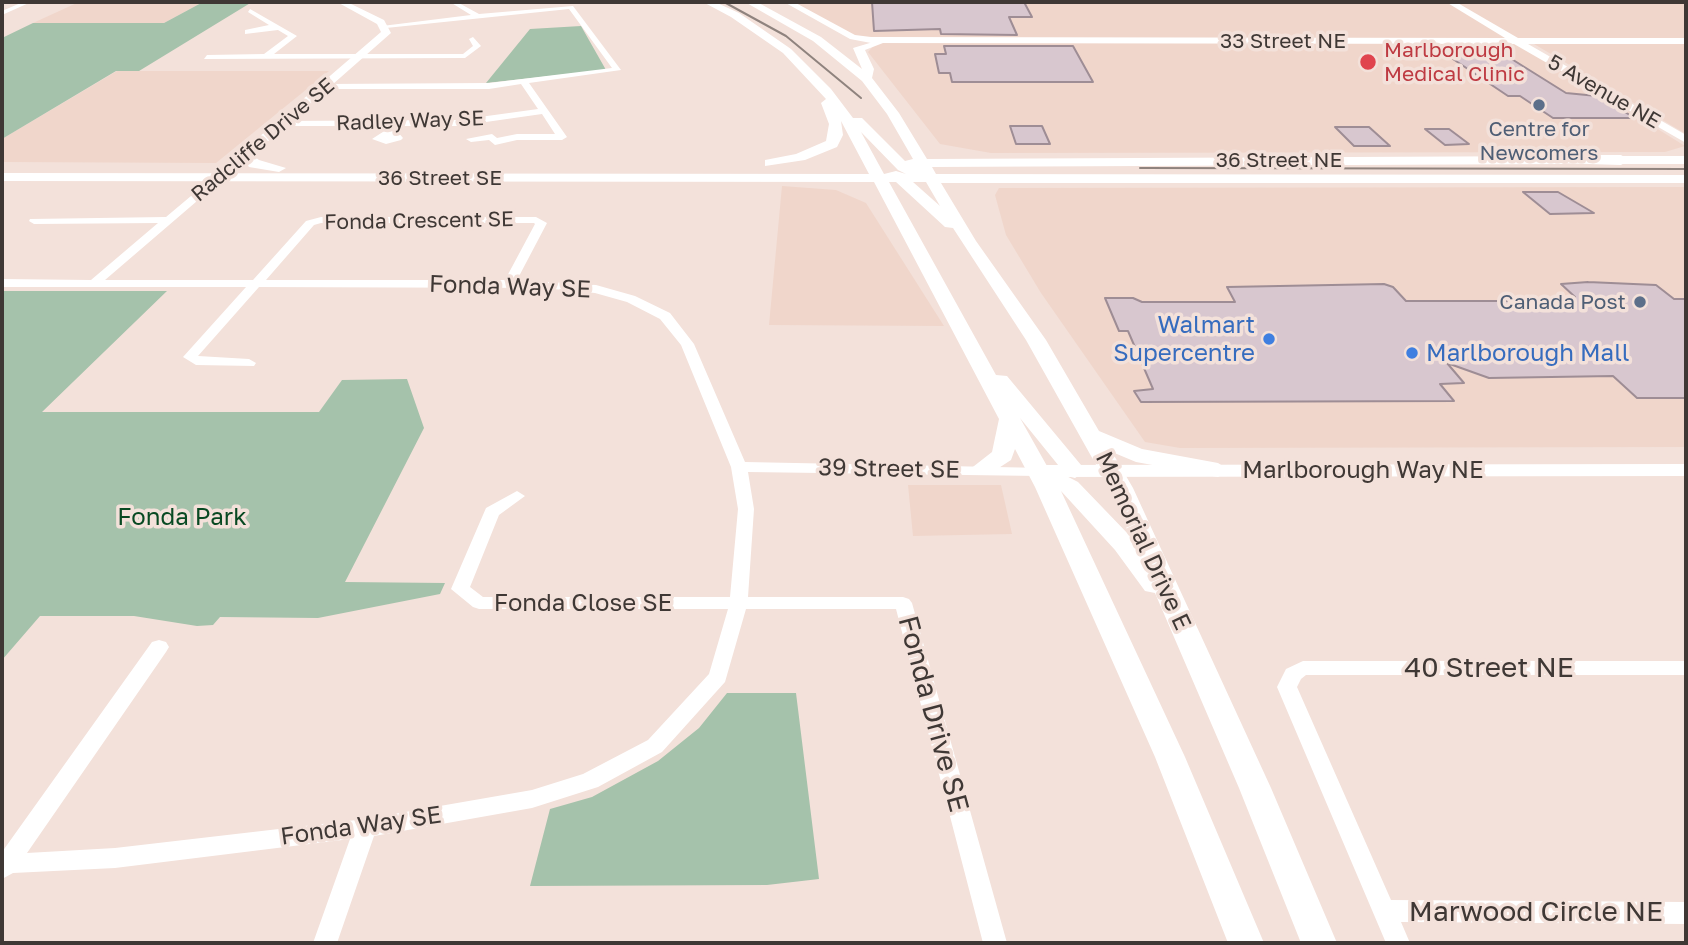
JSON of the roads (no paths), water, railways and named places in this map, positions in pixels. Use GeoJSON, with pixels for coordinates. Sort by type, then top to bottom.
{"type":"FeatureCollection","features":[{"type":"Feature","properties":{"kind":"main road"},"geometry":{"type":"LineString","coordinates":[[708,2],[766,35],[803,65],[844,114],[968,241]]}},
{"type":"Feature","properties":{"kind":"main road"},"geometry":{"type":"LineString","coordinates":[[750,2],[817,38],[866,78],[893,113],[906,122],[922,140],[974,158],[1043,162]]}},
{"type":"Feature","properties":{"kind":"main road"},"geometry":{"type":"LineString","coordinates":[[866,78],[868,69],[859,48],[879,41]]}},
{"type":"Feature","properties":{"kind":"main road"},"geometry":{"type":"LineString","coordinates":[[770,163],[800,157],[832,144],[836,135],[836,124],[825,97],[827,92]]}},
{"type":"Feature","properties":{"kind":"main road"},"geometry":{"type":"LineString","coordinates":[[893,113],[900,171],[894,207]]}},
{"type":"Feature","properties":{"kind":"main road"},"geometry":{"type":"LineString","coordinates":[[844,114],[854,119],[900,171]]}},
{"type":"Feature","properties":{"kind":"main road"},"geometry":{"type":"LineString","coordinates":[[247,155],[254,164],[296,170]]}},
{"type":"Feature","properties":{"kind":"main road","name":"36 Street NE"},"geometry":{"type":"LineString","coordinates":[[900,171],[1043,162],[1683,159]]}},
{"type":"Feature","properties":{"kind":"main road"},"geometry":{"type":"LineString","coordinates":[[742,177],[1070,162]]}},
{"type":"Feature","properties":{"kind":"main road","name":"36 Street SE"},"geometry":{"type":"LineString","coordinates":[[2,177],[157,177],[296,170],[579,169],[770,163],[900,171]]}},
{"type":"Feature","properties":{"kind":"main road","name":"36 Street SE"},"geometry":{"type":"LineString","coordinates":[[2,170],[817,178],[900,171]]}},
{"type":"Feature","properties":{"kind":"main road","name":"36 Street NE"},"geometry":{"type":"LineString","coordinates":[[900,171],[1021,179],[1686,179]]}},
{"type":"Feature","properties":{"kind":"main road","name":"Memorial Drive E"},"geometry":{"type":"LineString","coordinates":[[900,171],[954,214],[968,241],[1036,340],[1112,471],[1255,788],[1319,943]]}},
{"type":"Feature","properties":{"kind":"main road"},"geometry":{"type":"LineString","coordinates":[[157,177],[206,190]]}},
{"type":"Feature","properties":{"kind":"main road"},"geometry":{"type":"LineString","coordinates":[[817,178],[857,186],[894,207],[1039,471],[1170,757],[1246,943]]}},
{"type":"Feature","properties":{"kind":"main road"},"geometry":{"type":"LineString","coordinates":[[954,214],[959,196],[967,191],[1021,179]]}},
{"type":"Feature","properties":{"kind":"main road"},"geometry":{"type":"LineString","coordinates":[[965,336],[1075,471]]}},
{"type":"Feature","properties":{"kind":"main road"},"geometry":{"type":"LineString","coordinates":[[980,470],[1003,454],[1010,419]]}},
{"type":"Feature","properties":{"kind":"main road"},"geometry":{"type":"LineString","coordinates":[[1093,436],[1136,455],[1218,470]]}},
{"type":"Feature","properties":{"kind":"main road"},"geometry":{"type":"LineString","coordinates":[[1039,471],[1070,487],[1124,544],[1180,618]]}},
{"type":"Feature","properties":{"kind":"street"},"geometry":{"type":"LineString","coordinates":[[2,13],[28,2]]}},
{"type":"Feature","properties":{"kind":"street"},"geometry":{"type":"LineString","coordinates":[[326,87],[468,87],[617,70],[574,8],[386,26],[341,2]]}},
{"type":"Feature","properties":{"kind":"street"},"geometry":{"type":"LineString","coordinates":[[453,2],[477,16]]}},
{"type":"Feature","properties":{"kind":"street","name":"33 Street NE"},"geometry":{"type":"LineString","coordinates":[[788,2],[853,37],[879,41],[1686,41]]}},
{"type":"Feature","properties":{"kind":"street","name":"5 Avenue NE"},"geometry":{"type":"LineString","coordinates":[[1450,2],[1686,140]]}},
{"type":"Feature","properties":{"kind":"street"},"geometry":{"type":"LineString","coordinates":[[250,11],[292,38],[267,56]]}},
{"type":"Feature","properties":{"kind":"street","name":"Radcliffe Drive SE"},"geometry":{"type":"LineString","coordinates":[[94,283],[362,57],[386,33],[386,26]]}},
{"type":"Feature","properties":{"kind":"street"},"geometry":{"type":"LineString","coordinates":[[238,57],[465,56],[477,46],[473,39]]}},
{"type":"Feature","properties":{"kind":"street"},"geometry":{"type":"LineString","coordinates":[[473,144],[497,146],[496,141],[562,137],[524,82]]}},
{"type":"Feature","properties":{"kind":"street","name":"Radley Way SE"},"geometry":{"type":"LineString","coordinates":[[283,124],[396,127],[458,123],[543,111]]}},
{"type":"Feature","properties":{"kind":"street"},"geometry":{"type":"LineString","coordinates":[[34,221],[167,220]]}},
{"type":"Feature","properties":{"kind":"street","name":"Fonda Crescent SE"},"geometry":{"type":"LineString","coordinates":[[256,284],[310,223],[321,220],[536,220],[541,223],[510,283]]}},
{"type":"Feature","properties":{"kind":"street","name":"Fonda Way SE"},"geometry":{"type":"LineString","coordinates":[[2,284],[510,283],[596,289],[631,299],[665,316],[687,344],[739,467],[746,509],[739,602],[718,677],[655,746],[590,780],[532,799],[365,828],[115,858],[3,866]]}},
{"type":"Feature","properties":{"kind":"street"},"geometry":{"type":"LineString","coordinates":[[249,363],[196,361],[190,357],[256,284]]}},
{"type":"Feature","properties":{"kind":"street","name":"39 Street SE"},"geometry":{"type":"LineString","coordinates":[[739,467],[1039,471]]}},
{"type":"Feature","properties":{"kind":"street","name":"Marlborough Way NE"},"geometry":{"type":"LineString","coordinates":[[1039,471],[1686,470]]}},
{"type":"Feature","properties":{"kind":"street","name":"Fonda Close SE"},"geometry":{"type":"LineString","coordinates":[[517,496],[492,512],[460,589],[479,603],[739,602]]}},
{"type":"Feature","properties":{"kind":"street","name":"Fonda Drive SE"},"geometry":{"type":"LineString","coordinates":[[739,602],[903,603],[995,943]]}},
{"type":"Feature","properties":{"kind":"street"},"geometry":{"type":"LineString","coordinates":[[3,866],[159,647]]}},
{"type":"Feature","properties":{"kind":"street","name":"40 Street NE"},"geometry":{"type":"LineString","coordinates":[[1385,911],[1287,687],[1293,674],[1303,668],[1686,668]]}},
{"type":"Feature","properties":{"kind":"street"},"geometry":{"type":"LineString","coordinates":[[325,943],[365,828]]}},
{"type":"Feature","properties":{"kind":"street"},"geometry":{"type":"LineString","coordinates":[[1385,911],[1398,943]]}},
{"type":"Feature","properties":{"kind":"street","name":"Marwood Circle NE"},"geometry":{"type":"LineString","coordinates":[[1385,911],[1686,913]]}},
{"type":"Feature","properties":{"kind":"tram line"},"geometry":{"type":"LineString","coordinates":[[724,2],[786,36],[861,98]]}},
{"type":"Feature","properties":{"kind":"tram line"},"geometry":{"type":"LineString","coordinates":[[1140,168],[1686,169]]}},
{"type":"Feature","properties":{"kind":"place","name":"Marlborough Medical Clinic"},"geometry":{"type":"Point","coordinates":[1368,62]}},
{"type":"Feature","properties":{"kind":"place","name":"Centre for Newcomers"},"geometry":{"type":"Point","coordinates":[1539,105]}},
{"type":"Feature","properties":{"kind":"place","name":"Canada Post"},"geometry":{"type":"Point","coordinates":[1640,302]}},
{"type":"Feature","properties":{"kind":"place","name":"Walmart Supercentre"},"geometry":{"type":"Point","coordinates":[1269,339]}},
{"type":"Feature","properties":{"kind":"place","name":"Marlborough Mall"},"geometry":{"type":"Point","coordinates":[1412,353]}},
{"type":"Feature","properties":{"kind":"park label","name":"Fonda Park"},"geometry":{"type":"Point","coordinates":[182,517]}}]}
